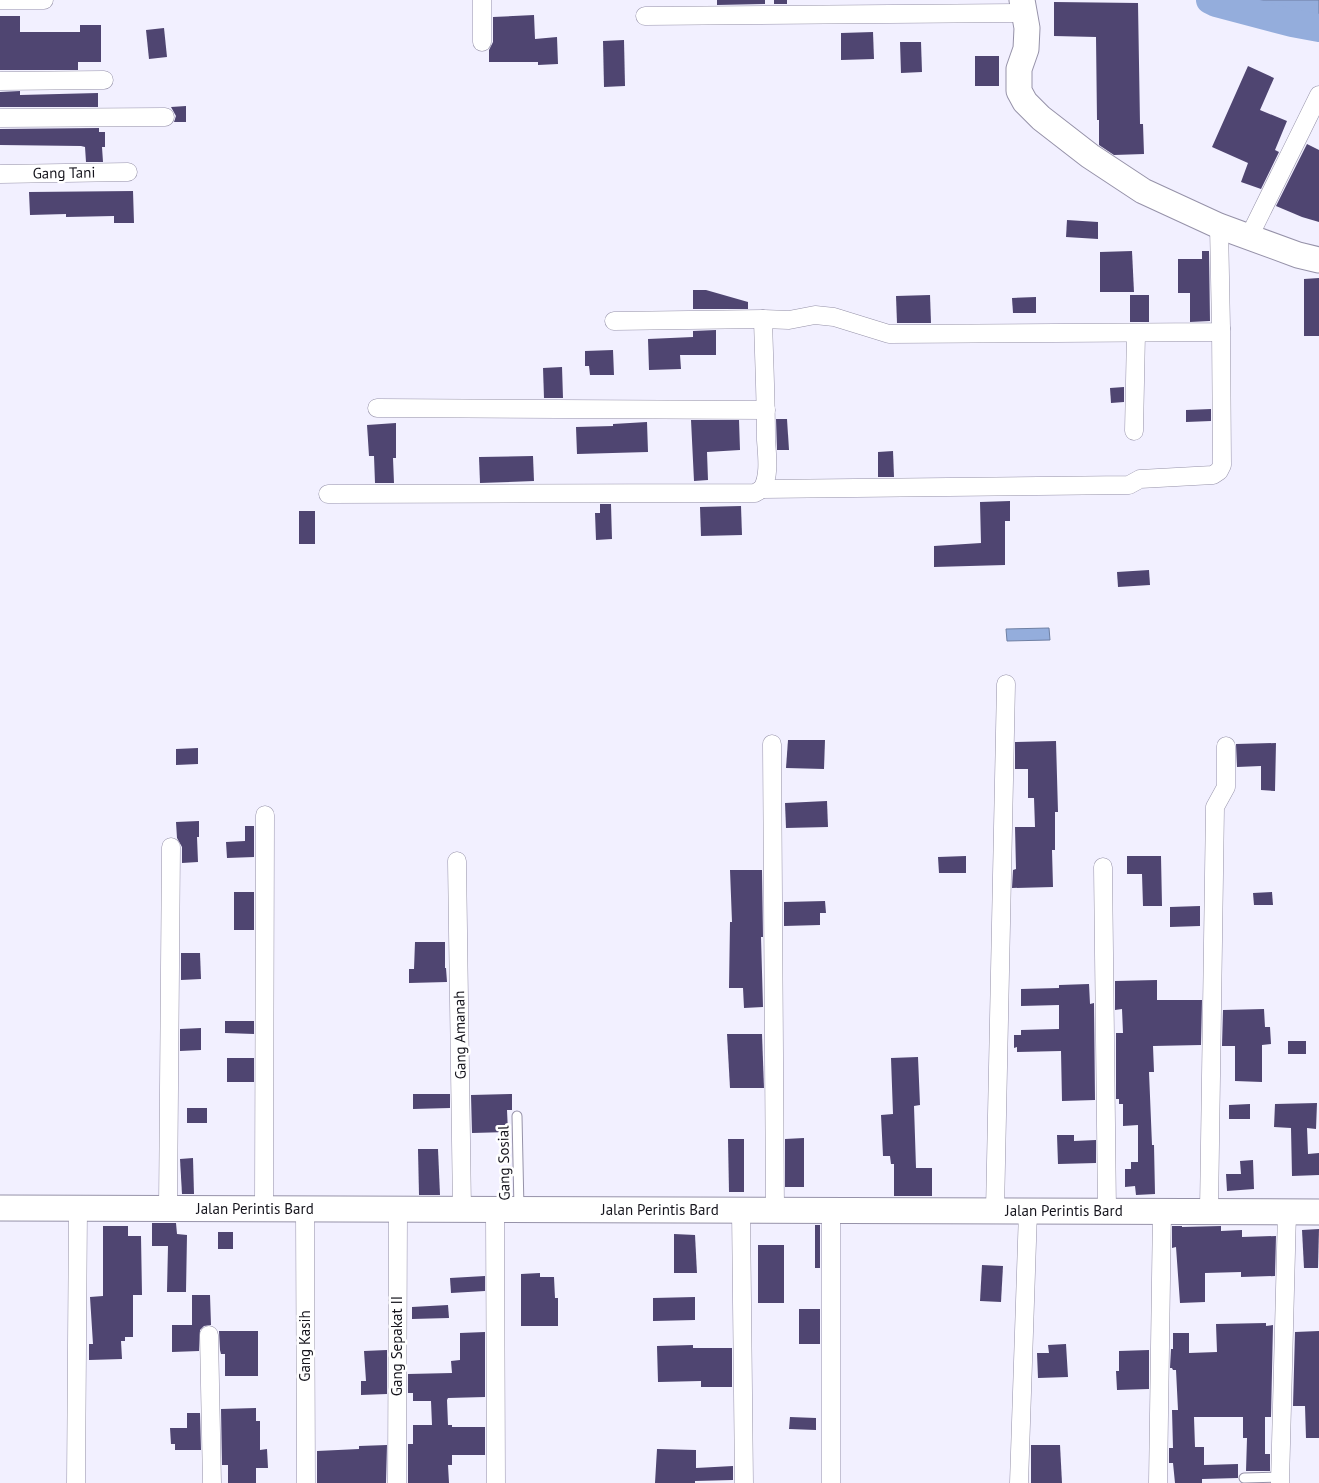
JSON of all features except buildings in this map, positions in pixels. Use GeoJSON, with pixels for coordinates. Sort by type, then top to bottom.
{"type":"FeatureCollection","features":[{"type":"Feature","properties":{"kind":"street"},"geometry":{"type":"LineString","coordinates":[[0,0],[44,0]]}},
{"type":"Feature","properties":{"kind":"street"},"geometry":{"type":"LineString","coordinates":[[482,0],[482,42]]}},
{"type":"Feature","properties":{"kind":"street"},"geometry":{"type":"LineString","coordinates":[[645,16],[1024,6],[1027,28],[1026,49],[1019,70],[1019,91],[1026,102],[1041,118],[1090,156],[1143,191],[1219,226],[1298,255],[1319,260]]}},
{"type":"Feature","properties":{"kind":"street"},"geometry":{"type":"LineString","coordinates":[[0,81],[104,80]]}},
{"type":"Feature","properties":{"kind":"street"},"geometry":{"type":"LineString","coordinates":[[1249,237],[1319,95]]}},
{"type":"Feature","properties":{"kind":"street"},"geometry":{"type":"LineString","coordinates":[[0,118],[165,117]]}},
{"type":"Feature","properties":{"kind":"street","name":"Gang Tani"},"geometry":{"type":"LineString","coordinates":[[0,174],[128,172]]}},
{"type":"Feature","properties":{"kind":"street"},"geometry":{"type":"LineString","coordinates":[[328,494],[745,493],[762,490],[1128,485],[1140,479],[1213,475],[1219,471],[1222,465],[1219,226]]}},
{"type":"Feature","properties":{"kind":"street"},"geometry":{"type":"LineString","coordinates":[[614,322],[789,320],[815,315],[834,317],[889,334],[1216,332],[1221,328]]}},
{"type":"Feature","properties":{"kind":"street"},"geometry":{"type":"LineString","coordinates":[[762,490],[767,474],[763,319]]}},
{"type":"Feature","properties":{"kind":"street"},"geometry":{"type":"LineString","coordinates":[[1134,431],[1136,333]]}},
{"type":"Feature","properties":{"kind":"street"},"geometry":{"type":"LineString","coordinates":[[377,408],[766,410]]}},
{"type":"Feature","properties":{"kind":"street"},"geometry":{"type":"LineString","coordinates":[[995,1211],[1006,684]]}},
{"type":"Feature","properties":{"kind":"street"},"geometry":{"type":"LineString","coordinates":[[772,744],[775,1210]]}},
{"type":"Feature","properties":{"kind":"street"},"geometry":{"type":"LineString","coordinates":[[1209,1211],[1215,807],[1226,787],[1226,746]]}},
{"type":"Feature","properties":{"kind":"street"},"geometry":{"type":"LineString","coordinates":[[264,1209],[265,815]]}},
{"type":"Feature","properties":{"kind":"street"},"geometry":{"type":"LineString","coordinates":[[168,1209],[170,846]]}},
{"type":"Feature","properties":{"kind":"street","name":"Gang Amanah"},"geometry":{"type":"LineString","coordinates":[[457,861],[462,1209]]}},
{"type":"Feature","properties":{"kind":"street"},"geometry":{"type":"LineString","coordinates":[[1103,867],[1107,1211]]}},
{"type":"Feature","properties":{"kind":"street","name":"Jalan Perintis Bard"},"geometry":{"type":"LineString","coordinates":[[0,1208],[1319,1212]]}},
{"type":"Feature","properties":{"kind":"street"},"geometry":{"type":"LineString","coordinates":[[76,1483],[78,1208]]}},
{"type":"Feature","properties":{"kind":"street","name":"Gang Kasih"},"geometry":{"type":"LineString","coordinates":[[305,1209],[306,1483]]}},
{"type":"Feature","properties":{"kind":"street","name":"Gang Sepakat II"},"geometry":{"type":"LineString","coordinates":[[396,1483],[398,1209]]}},
{"type":"Feature","properties":{"kind":"street"},"geometry":{"type":"LineString","coordinates":[[496,1483],[507,1210]]}},
{"type":"Feature","properties":{"kind":"street"},"geometry":{"type":"LineString","coordinates":[[741,1210],[744,1483]]}},
{"type":"Feature","properties":{"kind":"street"},"geometry":{"type":"LineString","coordinates":[[831,1210],[831,1483]]}},
{"type":"Feature","properties":{"kind":"street"},"geometry":{"type":"LineString","coordinates":[[1019,1483],[1028,1211]]}},
{"type":"Feature","properties":{"kind":"street"},"geometry":{"type":"LineString","coordinates":[[1158,1483],[1162,1211]]}},
{"type":"Feature","properties":{"kind":"street"},"geometry":{"type":"LineString","coordinates":[[1281,1480],[1287,1212]]}},
{"type":"Feature","properties":{"kind":"street"},"geometry":{"type":"LineString","coordinates":[[209,1335],[212,1483]]}},
{"type":"Feature","properties":{"kind":"lane","name":"Gang Sosial"},"geometry":{"type":"LineString","coordinates":[[507,1210],[517,1116]]}},
{"type":"Feature","properties":{"kind":"lane"},"geometry":{"type":"LineString","coordinates":[[1244,1478],[1281,1480]]}},
{"type":"Feature","properties":{"kind":"water"},"geometry":{"type":"Polygon","coordinates":[[[1220,0],[1319,0],[1319,30],[1311,28],[1220,0]]]}},
{"type":"Feature","properties":{"kind":"water"},"geometry":{"type":"Polygon","coordinates":[[[1049,628],[1050,640],[1007,641],[1006,629],[1049,628]]]}},
{"type":"Feature","properties":{"kind":"waterway"},"geometry":{"type":"LineString","coordinates":[[1210,0],[1292,23],[1319,28]]}}]}
